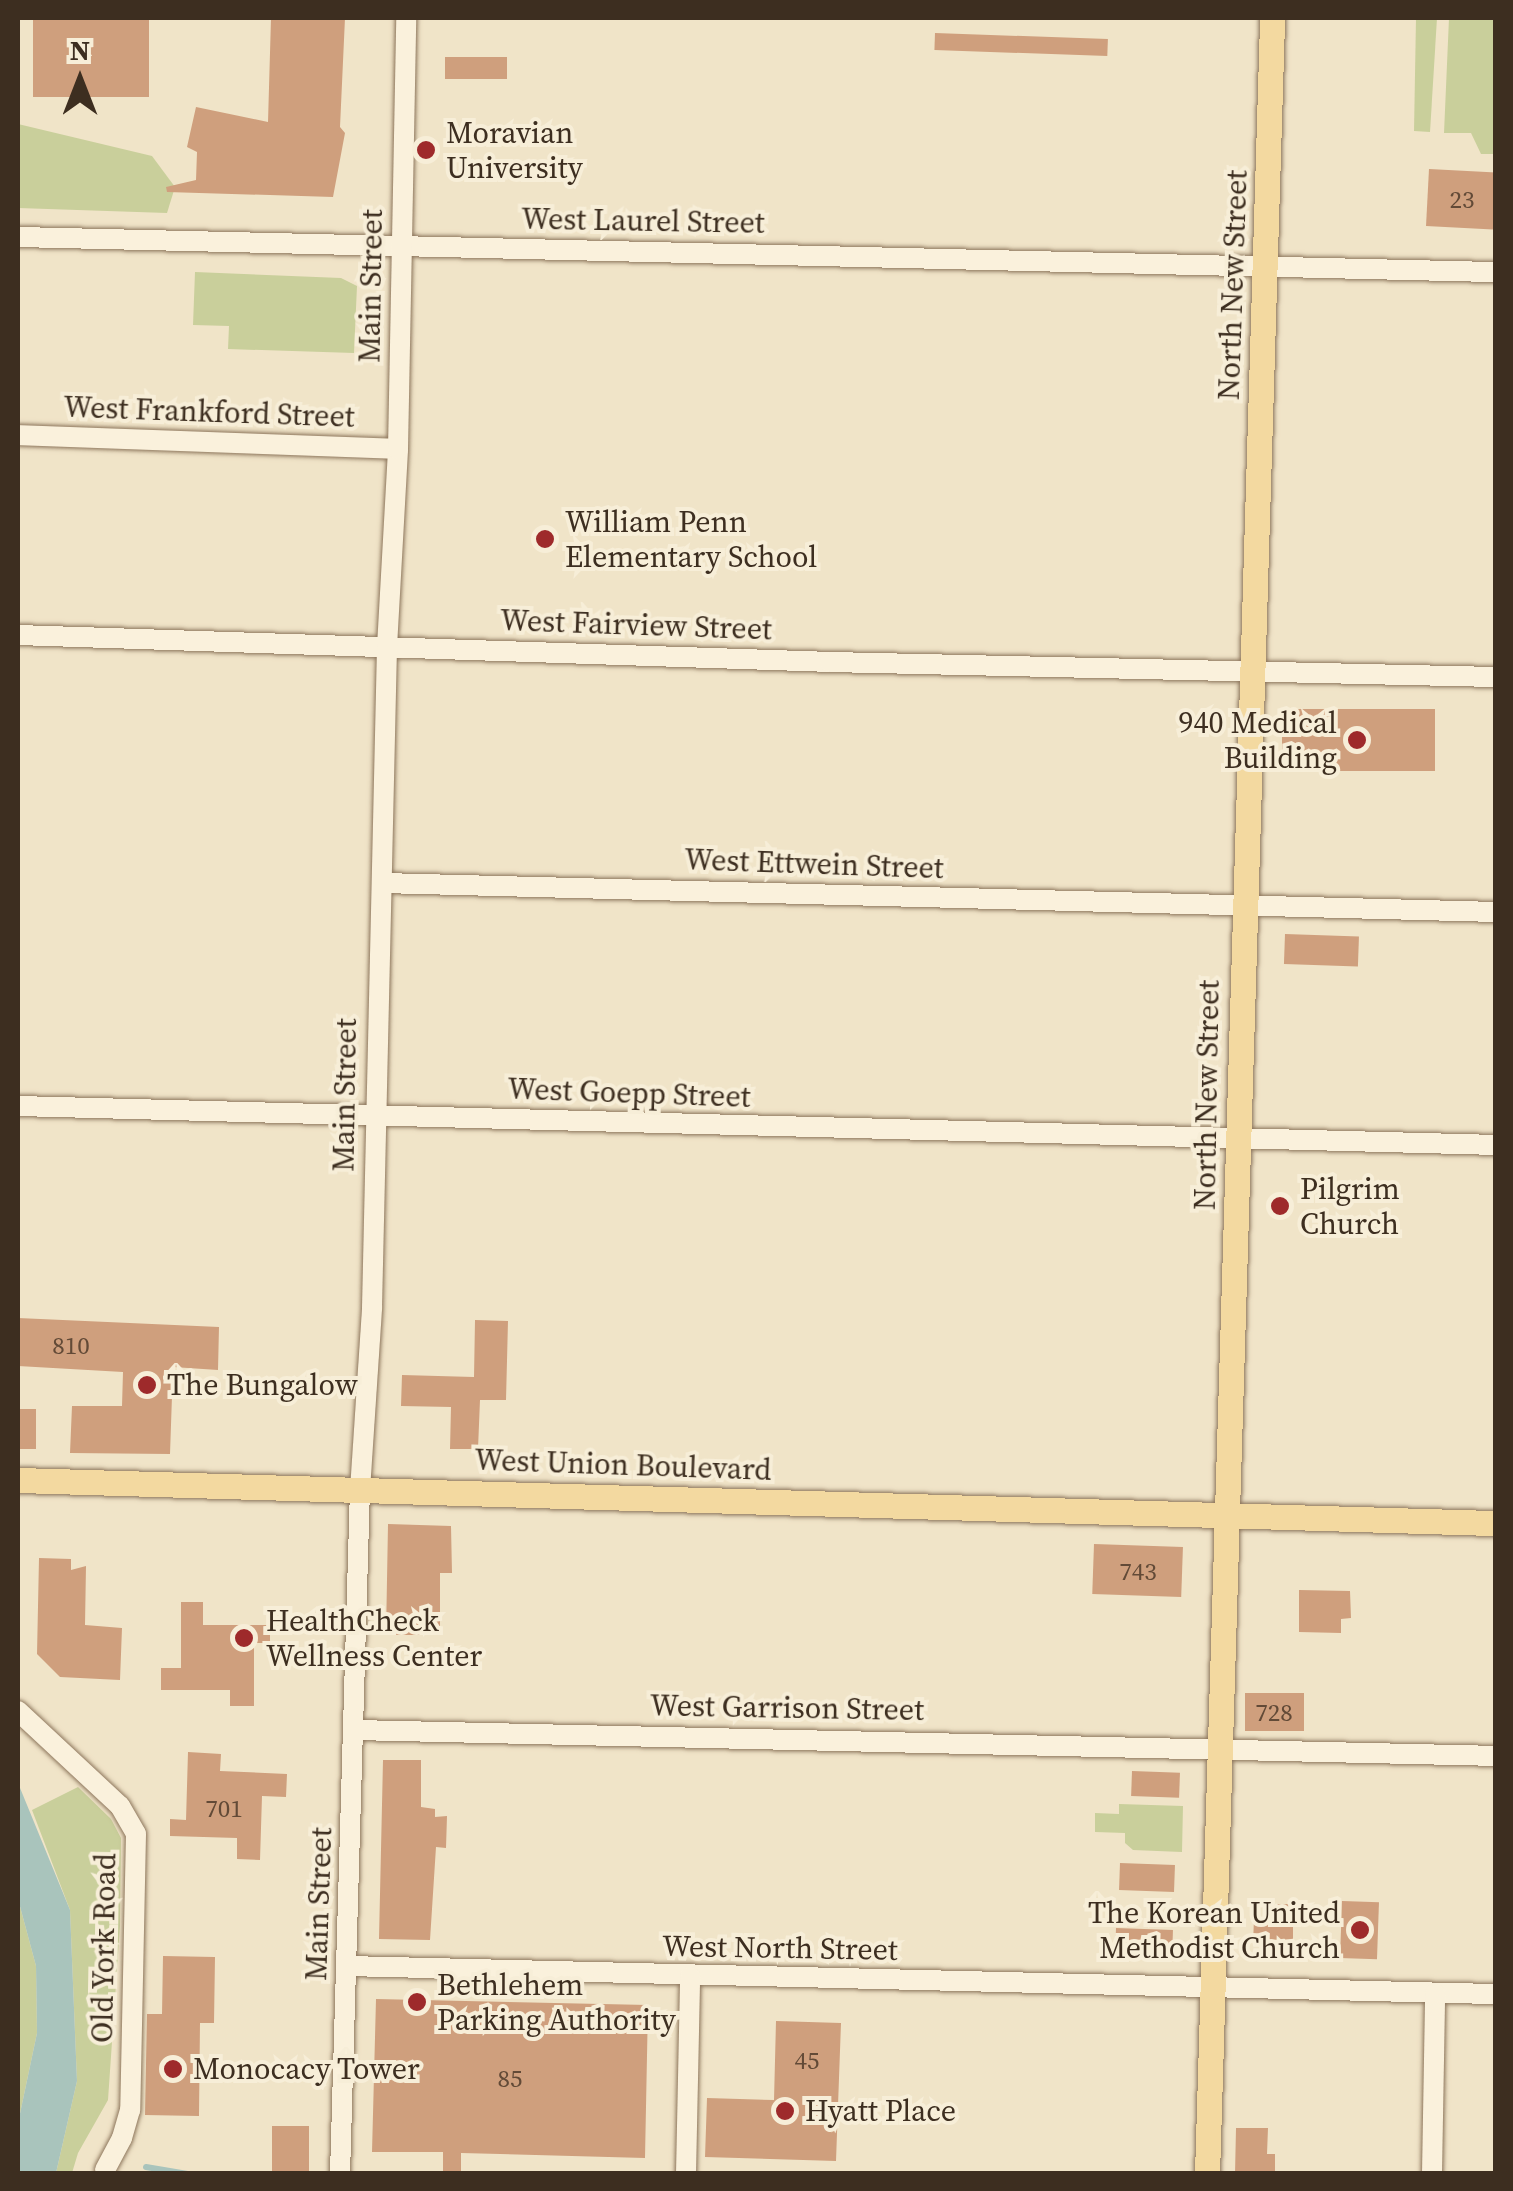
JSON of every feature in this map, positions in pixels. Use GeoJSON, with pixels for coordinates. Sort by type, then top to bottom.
{"type":"FeatureCollection","features":[{"type":"Feature","properties":{"kind":"main road","name":"North New Street"},"geometry":{"type":"LineString","coordinates":[[1207,2174],[1272,18]]}},
{"type":"Feature","properties":{"kind":"main road","name":"West Union Boulevard"},"geometry":{"type":"LineString","coordinates":[[18,1480],[1496,1523]]}},
{"type":"Feature","properties":{"kind":"street","name":"Main Street"},"geometry":{"type":"LineString","coordinates":[[340,2174],[360,1490],[372,1308],[387,646],[398,449],[406,18]]}},
{"type":"Feature","properties":{"kind":"street","name":"West Laurel Street"},"geometry":{"type":"LineString","coordinates":[[18,237],[1496,272]]}},
{"type":"Feature","properties":{"kind":"street","name":"West Frankford Street"},"geometry":{"type":"LineString","coordinates":[[18,435],[398,449]]}},
{"type":"Feature","properties":{"kind":"street","name":"West Fairview Street"},"geometry":{"type":"LineString","coordinates":[[18,635],[1496,677]]}},
{"type":"Feature","properties":{"kind":"street","name":"West Ettwein Street"},"geometry":{"type":"LineString","coordinates":[[382,883],[1496,912]]}},
{"type":"Feature","properties":{"kind":"street","name":"West Goepp Street"},"geometry":{"type":"LineString","coordinates":[[18,1106],[1496,1146]]}},
{"type":"Feature","properties":{"kind":"street","name":"Old York Road"},"geometry":{"type":"LineString","coordinates":[[18,1711],[120,1806],[136,1834],[130,2110],[122,2138],[105,2170]]}},
{"type":"Feature","properties":{"kind":"street","name":"West Garrison Street"},"geometry":{"type":"LineString","coordinates":[[354,1730],[1496,1756]]}},
{"type":"Feature","properties":{"kind":"street","name":"West North Street"},"geometry":{"type":"LineString","coordinates":[[347,1966],[1496,1994]]}},
{"type":"Feature","properties":{"kind":"street"},"geometry":{"type":"LineString","coordinates":[[686,2174],[690,1977]]}},
{"type":"Feature","properties":{"kind":"street"},"geometry":{"type":"LineString","coordinates":[[1432,2174],[1434,1994]]}},
{"type":"Feature","properties":{"kind":"green space"},"geometry":{"type":"Polygon","coordinates":[[[1416,18],[1437,18],[1430,132],[1414,131],[1416,18]]]}},
{"type":"Feature","properties":{"kind":"green space"},"geometry":{"type":"Polygon","coordinates":[[[1449,18],[1495,18],[1495,154],[1481,154],[1471,133],[1444,133],[1449,18]]]}},
{"type":"Feature","properties":{"kind":"green space"},"geometry":{"type":"Polygon","coordinates":[[[18,124],[152,156],[175,187],[167,213],[18,208],[18,124]]]}},
{"type":"Feature","properties":{"kind":"green space"},"geometry":{"type":"Polygon","coordinates":[[[195,272],[341,278],[357,286],[354,353],[228,349],[229,326],[193,325],[195,272]]]}},
{"type":"Feature","properties":{"kind":"green space"},"geometry":{"type":"Polygon","coordinates":[[[78,1787],[111,1819],[121,1838],[120,1926],[108,2100],[78,2153],[72,2173],[56,2173],[77,2081],[70,1910],[32,1810],[78,1787]]]}},
{"type":"Feature","properties":{"kind":"green space"},"geometry":{"type":"Polygon","coordinates":[[[1119,1804],[1183,1806],[1182,1852],[1133,1850],[1125,1843],[1125,1833],[1095,1832],[1095,1813],[1119,1814],[1119,1804]]]}},
{"type":"Feature","properties":{"kind":"green space"},"geometry":{"type":"Polygon","coordinates":[[[18,1899],[36,1966],[37,2033],[18,2123],[18,1899]]]}},
{"type":"Feature","properties":{"kind":"water"},"geometry":{"type":"Polygon","coordinates":[[[18,1783],[70,1910],[77,2081],[56,2173],[18,2173],[18,2123],[37,2033],[36,1966],[18,1899],[18,1783]]]}},
{"type":"Feature","properties":{"kind":"building"},"geometry":{"type":"Polygon","coordinates":[[[33,18],[149,18],[149,97],[33,97],[33,18]]]}},
{"type":"Feature","properties":{"kind":"building"},"geometry":{"type":"Polygon","coordinates":[[[271,18],[345,18],[340,127],[345,133],[333,197],[167,192],[166,187],[196,180],[197,152],[187,147],[196,107],[268,122],[271,18]]]}},
{"type":"Feature","properties":{"kind":"building"},"geometry":{"type":"Polygon","coordinates":[[[935,33],[1108,39],[1107,56],[934,50],[935,33]]]}},
{"type":"Feature","properties":{"kind":"building"},"geometry":{"type":"Polygon","coordinates":[[[445,57],[507,57],[507,79],[445,79],[445,57]]]}},
{"type":"Feature","properties":{"kind":"building"},"geometry":{"type":"Polygon","coordinates":[[[1429,169],[1496,173],[1493,229],[1426,226],[1429,169]]]}},
{"type":"Feature","properties":{"kind":"building","name":"940 Medical Building"},"geometry":{"type":"Polygon","coordinates":[[[1282,709],[1435,709],[1435,771],[1282,771],[1282,709]]]}},
{"type":"Feature","properties":{"kind":"building"},"geometry":{"type":"Polygon","coordinates":[[[1285,934],[1359,937],[1358,967],[1284,964],[1285,934]]]}},
{"type":"Feature","properties":{"kind":"building"},"geometry":{"type":"Polygon","coordinates":[[[18,1318],[219,1327],[218,1370],[173,1367],[170,1454],[70,1453],[72,1406],[122,1406],[123,1372],[18,1366],[18,1318]]]}},
{"type":"Feature","properties":{"kind":"building"},"geometry":{"type":"Polygon","coordinates":[[[475,1320],[508,1321],[506,1400],[480,1400],[478,1449],[450,1449],[451,1407],[401,1406],[402,1375],[474,1377],[475,1320]]]}},
{"type":"Feature","properties":{"kind":"building"},"geometry":{"type":"Polygon","coordinates":[[[18,1409],[36,1409],[36,1449],[18,1449],[18,1409]]]}},
{"type":"Feature","properties":{"kind":"building"},"geometry":{"type":"Polygon","coordinates":[[[388,1524],[451,1526],[452,1573],[440,1573],[440,1635],[386,1635],[388,1524]]]}},
{"type":"Feature","properties":{"kind":"building"},"geometry":{"type":"Polygon","coordinates":[[[1094,1544],[1183,1547],[1181,1597],[1092,1594],[1094,1544]]]}},
{"type":"Feature","properties":{"kind":"building"},"geometry":{"type":"Polygon","coordinates":[[[39,1558],[71,1559],[71,1570],[86,1566],[85,1625],[122,1628],[120,1680],[60,1677],[37,1654],[39,1558]]]}},
{"type":"Feature","properties":{"kind":"building"},"geometry":{"type":"Polygon","coordinates":[[[1299,1590],[1350,1591],[1351,1618],[1341,1619],[1341,1633],[1299,1632],[1299,1590]]]}},
{"type":"Feature","properties":{"kind":"building"},"geometry":{"type":"Polygon","coordinates":[[[181,1602],[203,1602],[203,1625],[270,1625],[270,1643],[254,1643],[254,1706],[230,1706],[230,1690],[161,1690],[161,1668],[181,1668],[181,1602]]]}},
{"type":"Feature","properties":{"kind":"building"},"geometry":{"type":"Polygon","coordinates":[[[1245,1693],[1304,1693],[1304,1731],[1245,1731],[1245,1693]]]}},
{"type":"Feature","properties":{"kind":"building"},"geometry":{"type":"Polygon","coordinates":[[[188,1752],[221,1754],[220,1771],[287,1774],[286,1797],[262,1796],[260,1860],[237,1859],[237,1838],[170,1836],[170,1819],[186,1820],[188,1752]]]}},
{"type":"Feature","properties":{"kind":"building"},"geometry":{"type":"Polygon","coordinates":[[[383,1760],[421,1760],[421,1807],[435,1809],[435,1817],[447,1816],[446,1848],[436,1847],[430,1940],[379,1939],[383,1760]]]}},
{"type":"Feature","properties":{"kind":"building"},"geometry":{"type":"Polygon","coordinates":[[[1132,1771],[1180,1773],[1179,1798],[1131,1796],[1132,1771]]]}},
{"type":"Feature","properties":{"kind":"building"},"geometry":{"type":"Polygon","coordinates":[[[1120,1863],[1175,1865],[1174,1892],[1119,1890],[1120,1863]]]}},
{"type":"Feature","properties":{"kind":"building","name":"The Korean United Methodist Church"},"geometry":{"type":"Polygon","coordinates":[[[1342,1901],[1379,1902],[1377,1959],[1340,1958],[1342,1901]]]}},
{"type":"Feature","properties":{"kind":"building"},"geometry":{"type":"Polygon","coordinates":[[[1265,1904],[1293,1904],[1293,1946],[1253,1945],[1254,1918],[1265,1918],[1265,1904]]]}},
{"type":"Feature","properties":{"kind":"building"},"geometry":{"type":"Polygon","coordinates":[[[1116,1928],[1173,1930],[1172,1955],[1115,1953],[1116,1928]]]}},
{"type":"Feature","properties":{"kind":"building","name":"Monocacy Tower"},"geometry":{"type":"Polygon","coordinates":[[[163,1956],[215,1957],[214,2023],[200,2023],[199,2116],[145,2115],[147,2014],[162,2014],[163,1956]]]}},
{"type":"Feature","properties":{"kind":"building"},"geometry":{"type":"Polygon","coordinates":[[[376,1999],[648,2005],[645,2158],[461,2153],[461,2174],[443,2174],[443,2152],[372,2152],[376,1999]]]}},
{"type":"Feature","properties":{"kind":"building","name":"Hyatt Place"},"geometry":{"type":"Polygon","coordinates":[[[776,2021],[841,2023],[836,2161],[705,2157],[707,2098],[774,2100],[776,2021]]]}},
{"type":"Feature","properties":{"kind":"building"},"geometry":{"type":"Polygon","coordinates":[[[272,2126],[309,2126],[309,2174],[272,2174],[272,2126]]]}},
{"type":"Feature","properties":{"kind":"building"},"geometry":{"type":"Polygon","coordinates":[[[1236,2128],[1268,2128],[1267,2154],[1275,2154],[1275,2174],[1235,2174],[1236,2128]]]}},
{"type":"Feature","properties":{"kind":"waterway"},"geometry":{"type":"LineString","coordinates":[[146,2167],[187,2174]]}},
{"type":"Feature","properties":{"kind":"place","name":"Moravian University"},"geometry":{"type":"Point","coordinates":[426,150]}},
{"type":"Feature","properties":{"kind":"place","name":"William Penn Elementary School"},"geometry":{"type":"Point","coordinates":[545,539]}},
{"type":"Feature","properties":{"kind":"place","name":"940 Medical Building"},"geometry":{"type":"Point","coordinates":[1357,740]}},
{"type":"Feature","properties":{"kind":"place","name":"Pilgrim Church"},"geometry":{"type":"Point","coordinates":[1280,1206]}},
{"type":"Feature","properties":{"kind":"place","name":"The Bungalow"},"geometry":{"type":"Point","coordinates":[147,1385]}},
{"type":"Feature","properties":{"kind":"place","name":"HealthCheck Wellness Center"},"geometry":{"type":"Point","coordinates":[244,1638]}},
{"type":"Feature","properties":{"kind":"place","name":"The Korean United Methodist Church"},"geometry":{"type":"Point","coordinates":[1360,1930]}},
{"type":"Feature","properties":{"kind":"place","name":"Bethlehem Parking Authority"},"geometry":{"type":"Point","coordinates":[417,2002]}},
{"type":"Feature","properties":{"kind":"place","name":"Monocacy Tower"},"geometry":{"type":"Point","coordinates":[173,2069]}},
{"type":"Feature","properties":{"kind":"place","name":"Hyatt Place"},"geometry":{"type":"Point","coordinates":[785,2111]}}]}
